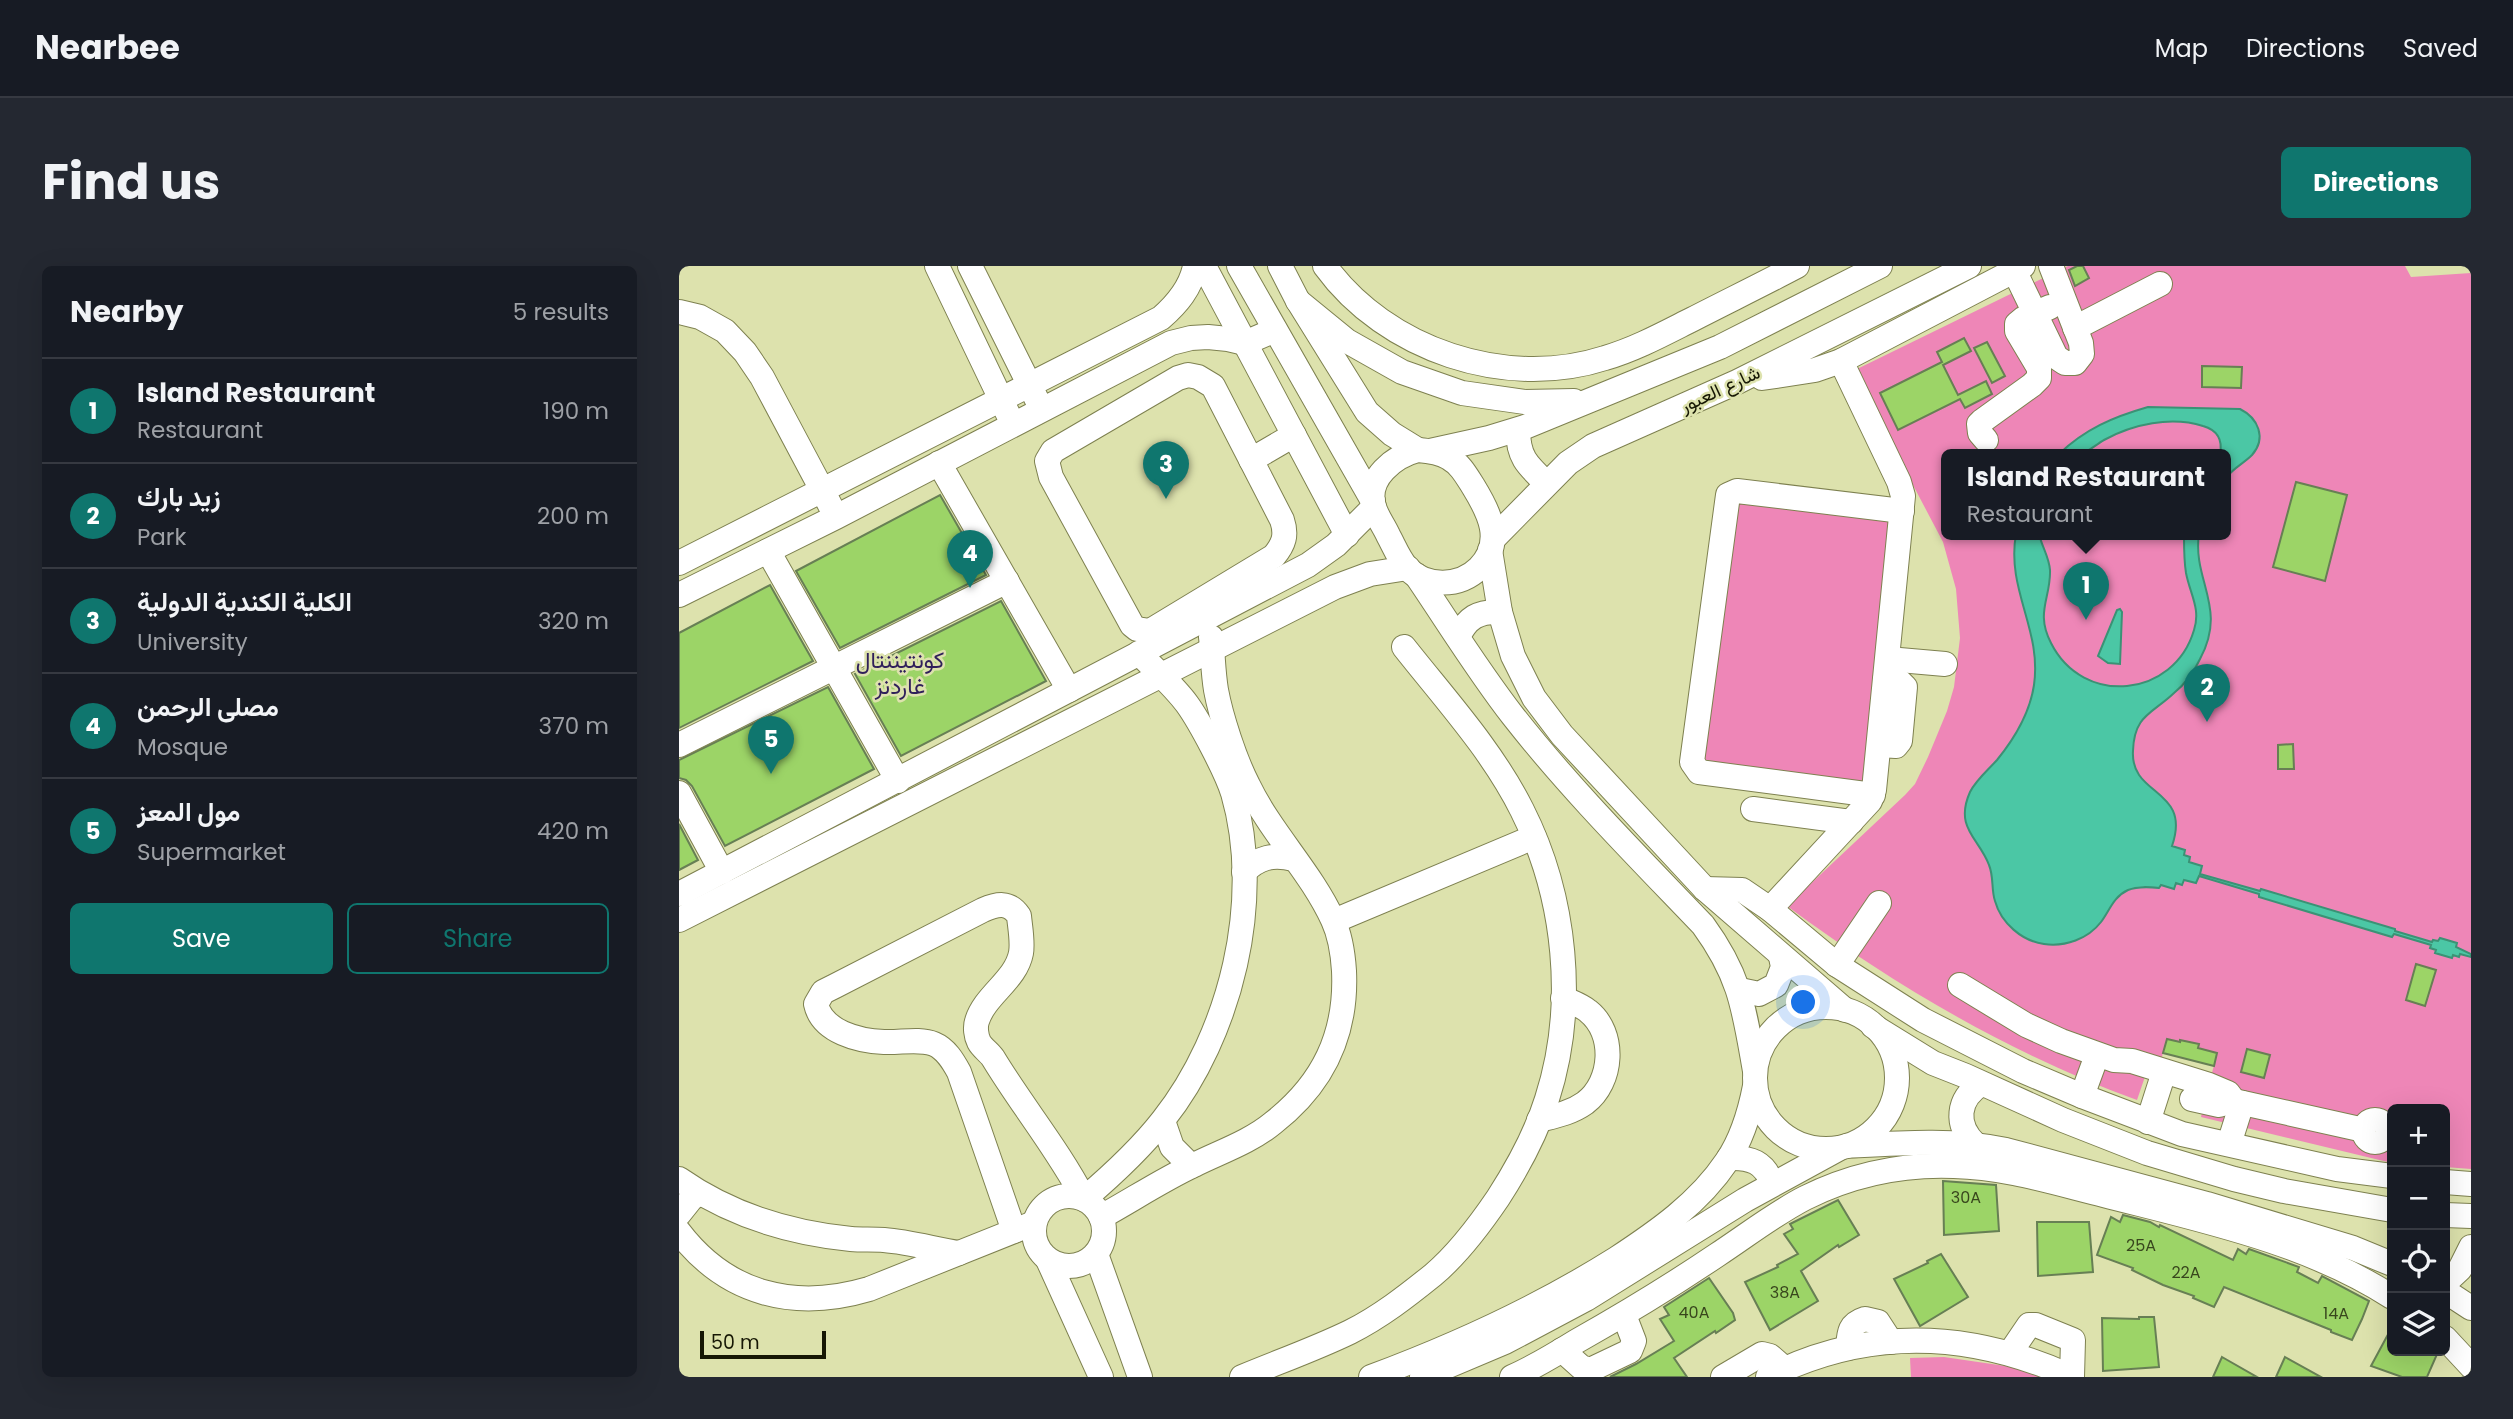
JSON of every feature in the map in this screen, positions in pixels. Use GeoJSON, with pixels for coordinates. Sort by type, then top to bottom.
{"type":"FeatureCollection","features":[{"type":"Feature","properties":{"kind":"street"},"geometry":{"type":"LineString","coordinates":[[937,266],[1013,425]]}},
{"type":"Feature","properties":{"kind":"street"},"geometry":{"type":"LineString","coordinates":[[969,266],[1042,410]]}},
{"type":"Feature","properties":{"kind":"street"},"geometry":{"type":"LineString","coordinates":[[679,563],[1161,318],[1177,304],[1187,289],[1195,266]]}},
{"type":"Feature","properties":{"kind":"street"},"geometry":{"type":"LineString","coordinates":[[1204,266],[1347,535]]}},
{"type":"Feature","properties":{"kind":"street"},"geometry":{"type":"LineString","coordinates":[[1239,266],[1412,572],[1492,687],[1544,754],[1620,840],[1703,925],[1724,956],[1740,990],[1760,1105],[1770,1122],[1784,1136],[1801,1145],[1821,1149],[1921,1142],[1975,1144],[2207,1204],[2353,1248],[2387,1262]]}},
{"type":"Feature","properties":{"kind":"street"},"geometry":{"type":"LineString","coordinates":[[1280,266],[1298,301],[1367,412],[1392,434],[1424,450],[1441,453],[1459,465],[1491,517],[1500,612],[1513,656],[1534,698],[1562,735],[1705,889],[1845,1010]]}},
{"type":"Feature","properties":{"kind":"street"},"geometry":{"type":"LineString","coordinates":[[1325,266],[1338,284],[1381,322],[1433,350],[1489,366],[1547,369],[1605,359],[1658,336],[1797,266]]}},
{"type":"Feature","properties":{"kind":"street","name":"شارع العبور"},"geometry":{"type":"LineString","coordinates":[[1424,450],[1518,430],[1720,347],[1881,266]]}},
{"type":"Feature","properties":{"kind":"street","name":"شارع العبور"},"geometry":{"type":"LineString","coordinates":[[1492,545],[1546,483],[1568,463],[1593,446],[1737,382],[1969,266]]}},
{"type":"Feature","properties":{"kind":"street"},"geometry":{"type":"LineString","coordinates":[[1737,382],[1815,370],[1841,361],[2019,268],[2056,357],[2065,363],[2075,363],[2082,354],[2081,343],[2051,266]]}},
{"type":"Feature","properties":{"kind":"street"},"geometry":{"type":"LineString","coordinates":[[2075,328],[2160,284]]}},
{"type":"Feature","properties":{"kind":"street"},"geometry":{"type":"LineString","coordinates":[[1986,440],[1979,429],[1982,421],[2039,378],[2039,368],[2017,327],[2019,320],[2064,300]]}},
{"type":"Feature","properties":{"kind":"street"},"geometry":{"type":"LineString","coordinates":[[1298,301],[1347,341],[1402,372],[1462,393],[1525,402],[1588,401]]}},
{"type":"Feature","properties":{"kind":"street"},"geometry":{"type":"LineString","coordinates":[[679,312],[700,317],[717,326],[745,352],[762,377],[835,517]]}},
{"type":"Feature","properties":{"kind":"street"},"geometry":{"type":"LineString","coordinates":[[679,595],[1171,343],[1191,338],[1228,339],[1245,343],[1275,330]]}},
{"type":"Feature","properties":{"kind":"street"},"geometry":{"type":"LineString","coordinates":[[1139,359],[1158,389]]}},
{"type":"Feature","properties":{"kind":"street"},"geometry":{"type":"LineString","coordinates":[[1841,361],[1899,482],[1903,496],[1887,670]]}},
{"type":"Feature","properties":{"kind":"street"},"geometry":{"type":"LineString","coordinates":[[679,894],[1208,617],[1255,580],[1282,547],[1285,538],[1282,520],[1213,386],[1198,377],[1188,375],[1178,378],[1053,451],[1047,461],[1051,477],[1132,625],[1137,629],[1150,631],[1255,580],[1308,565],[1347,535],[1374,504],[1377,483],[1388,465],[1397,458],[1424,450]]}},
{"type":"Feature","properties":{"kind":"street"},"geometry":{"type":"LineString","coordinates":[[1518,430],[1522,458],[1546,483]]}},
{"type":"Feature","properties":{"kind":"street"},"geometry":{"type":"LineString","coordinates":[[1251,460],[1294,435]]}},
{"type":"Feature","properties":{"kind":"street"},"geometry":{"type":"LineString","coordinates":[[939,463],[1069,690]]}},
{"type":"Feature","properties":{"kind":"street"},"geometry":{"type":"LineString","coordinates":[[1873,795],[1699,772],[1692,762],[1728,495],[1737,491],[1902,512]]}},
{"type":"Feature","properties":{"kind":"street"},"geometry":{"type":"LineString","coordinates":[[679,920],[1352,580],[1379,572],[1412,572],[1437,583],[1459,580],[1478,569],[1492,545]]}},
{"type":"Feature","properties":{"kind":"street"},"geometry":{"type":"LineString","coordinates":[[768,551],[898,781]]}},
{"type":"Feature","properties":{"kind":"street"},"geometry":{"type":"LineString","coordinates":[[679,746],[1007,582]]}},
{"type":"Feature","properties":{"kind":"street"},"geometry":{"type":"LineString","coordinates":[[1458,637],[1463,625],[1473,616],[1486,611],[1500,612]]}},
{"type":"Feature","properties":{"kind":"street"},"geometry":{"type":"LineString","coordinates":[[1093,1208],[1163,1121],[1197,1067],[1218,1021],[1238,948],[1244,872],[1239,788],[1216,689],[1208,617]]}},
{"type":"Feature","properties":{"kind":"street"},"geometry":{"type":"LineString","coordinates":[[1242,1377],[1348,1333],[1375,1318],[1435,1273],[1466,1242],[1516,1170],[1539,1121],[1555,1067],[1561,1034],[1562,960],[1548,877],[1534,837],[1507,784],[1490,759],[1404,647]]}},
{"type":"Feature","properties":{"kind":"street"},"geometry":{"type":"LineString","coordinates":[[679,1232],[707,1262],[751,1290],[821,1300],[845,1296],[1024,1227],[1053,1199],[1064,1196],[1093,1208],[1191,1166],[1234,1147],[1272,1124],[1301,1099],[1323,1069],[1338,1034],[1345,996],[1343,958],[1333,921],[1294,859],[1239,788],[1197,719],[1175,689],[1139,653]]}},
{"type":"Feature","properties":{"kind":"street"},"geometry":{"type":"LineString","coordinates":[[1887,670],[1945,664]]}},
{"type":"Feature","properties":{"kind":"street"},"geometry":{"type":"LineString","coordinates":[[1770,909],[1873,795],[1879,745],[1896,746],[1900,741],[1905,687],[1887,670]]}},
{"type":"Feature","properties":{"kind":"street"},"geometry":{"type":"LineString","coordinates":[[679,793],[723,872]]}},
{"type":"Feature","properties":{"kind":"street"},"geometry":{"type":"LineString","coordinates":[[1753,809],[1850,822]]}},
{"type":"Feature","properties":{"kind":"street"},"geometry":{"type":"LineString","coordinates":[[1333,921],[1534,837]]}},
{"type":"Feature","properties":{"kind":"street"},"geometry":{"type":"LineString","coordinates":[[1244,872],[1267,857],[1294,859]]}},
{"type":"Feature","properties":{"kind":"street"},"geometry":{"type":"LineString","coordinates":[[1705,889],[1742,890],[1770,909],[1837,965],[1923,1020],[2023,1071],[2082,1097],[2182,1134],[2337,1169],[2387,1176]]}},
{"type":"Feature","properties":{"kind":"street"},"geometry":{"type":"LineString","coordinates":[[1837,965],[1879,903]]}},
{"type":"Feature","properties":{"kind":"street"},"geometry":{"type":"LineString","coordinates":[[1000,904],[1008,905],[1019,916],[1021,952],[1017,965],[980,1013],[975,1024],[980,1043],[991,1055],[1093,1208],[1104,1235],[1096,1254],[1079,1265],[1058,1265],[1048,1260],[1024,1227],[960,1072],[946,1052],[925,1042],[866,1040],[848,1036],[833,1028],[818,1013],[816,1004],[818,998],[835,985],[983,910],[1000,904]]}},
{"type":"Feature","properties":{"kind":"street"},"geometry":{"type":"LineString","coordinates":[[1740,990],[1759,994],[1776,985],[1783,967],[1781,957]]}},
{"type":"Feature","properties":{"kind":"street"},"geometry":{"type":"LineString","coordinates":[[1960,985],[2026,1025],[2106,1058],[2128,1073],[2162,1079],[2195,1090],[2224,1091],[2238,1102],[2373,1135],[2387,1176]]}},
{"type":"Feature","properties":{"kind":"street"},"geometry":{"type":"LineString","coordinates":[[1539,1121],[1571,1111],[1586,1102],[1598,1089],[1605,1074],[1608,1057],[1606,1040],[1599,1024],[1588,1011],[1563,998]]}},
{"type":"Feature","properties":{"kind":"street"},"geometry":{"type":"LineString","coordinates":[[1371,1377],[1488,1330],[1583,1280],[1671,1220],[1699,1195],[1729,1158],[1750,1114],[1759,1053],[1767,1038],[1786,1020],[1810,1009],[1828,1007],[1860,1016],[1934,1063],[2115,1141],[2234,1179],[2387,1209]]}},
{"type":"Feature","properties":{"kind":"street"},"geometry":{"type":"LineString","coordinates":[[1422,1377],[1505,1342],[1586,1300],[1772,1184],[1862,1139],[1875,1129],[1893,1101],[1896,1069],[1884,1038],[1873,1026]]}},
{"type":"Feature","properties":{"kind":"street"},"geometry":{"type":"LineString","coordinates":[[960,1072],[991,1055]]}},
{"type":"Feature","properties":{"kind":"street"},"geometry":{"type":"LineString","coordinates":[[2082,1097],[2106,1058]]}},
{"type":"Feature","properties":{"kind":"street"},"geometry":{"type":"LineString","coordinates":[[2148,1122],[2162,1079]]}},
{"type":"Feature","properties":{"kind":"street"},"geometry":{"type":"LineString","coordinates":[[1975,1144],[1963,1128],[1962,1107],[1972,1090],[1980,1084]]}},
{"type":"Feature","properties":{"kind":"street"},"geometry":{"type":"LineString","coordinates":[[2182,1134],[2195,1090]]}},
{"type":"Feature","properties":{"kind":"street"},"geometry":{"type":"LineString","coordinates":[[2234,1179],[2238,1102]]}},
{"type":"Feature","properties":{"kind":"street"},"geometry":{"type":"LineString","coordinates":[[1163,1121],[1172,1147],[1191,1166]]}},
{"type":"Feature","properties":{"kind":"street"},"geometry":{"type":"LineString","coordinates":[[1729,1158],[1749,1158],[1757,1162],[1764,1167],[1772,1184]]}},
{"type":"Feature","properties":{"kind":"street"},"geometry":{"type":"LineString","coordinates":[[1512,1377],[1625,1315],[1806,1197],[1842,1182],[1879,1172],[1917,1167],[1955,1166],[1994,1170],[2128,1202],[2260,1238],[2300,1252],[2371,1283],[2387,1294]]}},
{"type":"Feature","properties":{"kind":"street"},"geometry":{"type":"LineString","coordinates":[[679,1179],[728,1208],[789,1228],[821,1235],[885,1240],[960,1253]]}},
{"type":"Feature","properties":{"kind":"street"},"geometry":{"type":"LineString","coordinates":[[2450,1182],[2471,1184]]}},
{"type":"Feature","properties":{"kind":"street"},"geometry":{"type":"LineString","coordinates":[[679,1214],[699,1193]]}},
{"type":"Feature","properties":{"kind":"street"},"geometry":{"type":"LineString","coordinates":[[2450,1215],[2471,1216]]}},
{"type":"Feature","properties":{"kind":"street"},"geometry":{"type":"LineString","coordinates":[[885,1240],[893,1259],[891,1279]]}},
{"type":"Feature","properties":{"kind":"street"},"geometry":{"type":"LineString","coordinates":[[2450,1278],[2460,1269],[2471,1247]]}},
{"type":"Feature","properties":{"kind":"street"},"geometry":{"type":"LineString","coordinates":[[1096,1254],[1140,1377]]}},
{"type":"Feature","properties":{"kind":"street"},"geometry":{"type":"LineString","coordinates":[[1048,1260],[1101,1377]]}},
{"type":"Feature","properties":{"kind":"street"},"geometry":{"type":"LineString","coordinates":[[2448,1293],[2471,1308]]}},
{"type":"Feature","properties":{"kind":"street"},"geometry":{"type":"LineString","coordinates":[[1562,1350],[1581,1367],[1590,1370],[1630,1350],[1634,1341],[1625,1315]]}},
{"type":"Feature","properties":{"kind":"street"},"geometry":{"type":"LineString","coordinates":[[1723,1377],[1762,1354],[1770,1356],[1776,1373],[1848,1348],[1929,1340],[1979,1345],[2010,1353],[2026,1357],[2072,1377],[2073,1340],[2036,1325],[2029,1325],[2010,1353]]}},
{"type":"Feature","properties":{"kind":"street"},"geometry":{"type":"LineString","coordinates":[[2450,1343],[2471,1366]]}},
{"type":"Feature","properties":{"kind":"shaded area"},"geometry":{"type":"Polygon","coordinates":[[[2068,266],[2405,266],[2411,277],[2471,273],[2471,1169],[2450,1167],[2450,1104],[2387,1104],[2387,1162],[2201,1117],[2214,1065],[2163,1053],[2159,1067],[2149,1065],[2137,1100],[2090,1082],[2044,1062],[1955,1016],[1870,964],[1787,906],[1905,795],[1915,784],[1928,757],[1954,687],[1960,638],[1956,589],[1942,540],[2231,540],[2231,449],[1941,449],[1941,538],[1853,371],[2068,266]]]}},
{"type":"Feature","properties":{"kind":"shaded area"},"geometry":{"type":"Polygon","coordinates":[[[1732,498],[1897,518],[1863,784],[1699,764],[1732,498]]]}},
{"type":"Feature","properties":{"kind":"shaded area"},"geometry":{"type":"Polygon","coordinates":[[[1944,1357],[2019,1368],[2041,1377],[1911,1377],[1910,1358],[1944,1357]]]}},
{"type":"Feature","properties":{"kind":"water"},"geometry":{"type":"Polygon","coordinates":[[[2148,407],[2240,409],[2256,423],[2259,442],[2252,455],[2231,472],[2231,449],[2220,449],[2215,433],[2191,423],[2152,423],[2115,434],[2091,449],[2065,449],[2100,425],[2148,407]]]}},
{"type":"Feature","properties":{"kind":"water"},"geometry":{"type":"Polygon","coordinates":[[[2015,540],[2041,540],[2050,570],[2044,614],[2046,632],[2066,664],[2084,678],[2105,685],[2127,686],[2148,681],[2168,670],[2183,653],[2196,622],[2194,601],[2186,573],[2184,540],[2199,540],[2200,566],[2210,609],[2208,641],[2192,673],[2178,689],[2146,716],[2134,739],[2135,766],[2141,777],[2168,803],[2174,813],[2176,827],[2172,846],[2185,850],[2184,855],[2190,857],[2189,862],[2202,866],[2200,874],[2260,891],[2261,889],[2432,942],[2440,938],[2457,943],[2456,947],[2471,954],[2471,957],[2460,954],[2459,957],[2453,955],[2452,958],[2435,953],[2436,950],[2430,948],[2431,945],[2394,934],[2392,937],[2199,876],[2196,883],[2184,880],[2182,885],[2176,883],[2174,889],[2161,885],[2159,888],[2140,887],[2128,890],[2115,900],[2096,928],[2068,943],[2044,944],[2013,930],[1998,909],[1989,865],[1966,824],[1965,815],[1970,792],[2016,734],[2029,705],[2034,685],[2033,646],[2019,592],[2014,554],[2015,540]]]}},
{"type":"Feature","properties":{"kind":"water"},"geometry":{"type":"Polygon","coordinates":[[[2120,609],[2120,664],[2108,663],[2098,656],[2117,610],[2120,609]]]}},
{"type":"Feature","properties":{"kind":"building"},"geometry":{"type":"Polygon","coordinates":[[[2083,266],[2089,278],[2075,286],[2069,270],[2083,266]]]}},
{"type":"Feature","properties":{"kind":"building"},"geometry":{"type":"Polygon","coordinates":[[[1964,338],[1971,351],[1943,365],[1958,395],[1986,381],[1992,394],[1965,408],[1960,399],[1898,430],[1880,393],[1942,362],[1937,352],[1964,338]]]}},
{"type":"Feature","properties":{"kind":"building"},"geometry":{"type":"Polygon","coordinates":[[[1987,342],[2005,376],[1992,383],[1974,348],[1987,342]]]}},
{"type":"Feature","properties":{"kind":"building"},"geometry":{"type":"Polygon","coordinates":[[[2202,366],[2242,367],[2241,388],[2202,387],[2202,366]]]}},
{"type":"Feature","properties":{"kind":"building"},"geometry":{"type":"Polygon","coordinates":[[[2296,482],[2347,495],[2325,581],[2273,567],[2296,482]]]}},
{"type":"Feature","properties":{"kind":"building"},"geometry":{"type":"Polygon","coordinates":[[[940,495],[986,575],[840,648],[796,571],[940,495]]]}},
{"type":"Feature","properties":{"kind":"building"},"geometry":{"type":"Polygon","coordinates":[[[770,585],[813,661],[679,728],[679,633],[770,585]]]}},
{"type":"Feature","properties":{"kind":"building"},"geometry":{"type":"Polygon","coordinates":[[[1001,601],[1046,681],[901,756],[855,674],[1001,601]]]}},
{"type":"Feature","properties":{"kind":"building"},"geometry":{"type":"Polygon","coordinates":[[[828,687],[874,769],[725,846],[692,786],[679,778],[679,760],[828,687]]]}},
{"type":"Feature","properties":{"kind":"building"},"geometry":{"type":"Polygon","coordinates":[[[2293,744],[2294,769],[2278,769],[2278,745],[2293,744]]]}},
{"type":"Feature","properties":{"kind":"building"},"geometry":{"type":"Polygon","coordinates":[[[679,824],[698,860],[679,870],[679,824]]]}},
{"type":"Feature","properties":{"kind":"building"},"geometry":{"type":"Polygon","coordinates":[[[2416,964],[2436,970],[2425,1006],[2406,1000],[2416,964]]]}},
{"type":"Feature","properties":{"kind":"building"},"geometry":{"type":"Polygon","coordinates":[[[2167,1039],[2199,1044],[2198,1048],[2217,1053],[2214,1066],[2163,1053],[2167,1039]]]}},
{"type":"Feature","properties":{"kind":"building"},"geometry":{"type":"Polygon","coordinates":[[[2247,1049],[2270,1055],[2264,1078],[2241,1072],[2247,1049]]]}},
{"type":"Feature","properties":{"kind":"building"},"geometry":{"type":"Polygon","coordinates":[[[1943,1181],[1996,1185],[1999,1231],[1944,1235],[1943,1181]]]}},
{"type":"Feature","properties":{"kind":"building"},"geometry":{"type":"Polygon","coordinates":[[[1838,1200],[1859,1235],[1839,1247],[1838,1245],[1801,1271],[1818,1301],[1770,1330],[1745,1282],[1778,1267],[1777,1265],[1798,1254],[1784,1234],[1793,1229],[1790,1224],[1838,1200]]]}},
{"type":"Feature","properties":{"kind":"building"},"geometry":{"type":"Polygon","coordinates":[[[2123,1215],[2159,1227],[2160,1225],[2233,1260],[2238,1249],[2246,1254],[2249,1249],[2299,1267],[2297,1272],[2318,1283],[2322,1276],[2369,1301],[2352,1340],[2224,1287],[2214,1307],[2193,1298],[2194,1296],[2163,1285],[2132,1270],[2133,1268],[2097,1255],[2111,1217],[2120,1222],[2123,1215]]]}},
{"type":"Feature","properties":{"kind":"building"},"geometry":{"type":"Polygon","coordinates":[[[2037,1222],[2089,1222],[2093,1272],[2038,1276],[2037,1222]]]}},
{"type":"Feature","properties":{"kind":"building"},"geometry":{"type":"Polygon","coordinates":[[[1941,1254],[1968,1297],[1920,1326],[1894,1279],[1941,1254]]]}},
{"type":"Feature","properties":{"kind":"building"},"geometry":{"type":"Polygon","coordinates":[[[1709,1278],[1735,1320],[1674,1358],[1687,1377],[1610,1377],[1674,1341],[1660,1319],[1669,1315],[1664,1307],[1709,1278]]]}},
{"type":"Feature","properties":{"kind":"building"},"geometry":{"type":"Polygon","coordinates":[[[2154,1317],[2159,1367],[2103,1371],[2102,1318],[2154,1317]]]}},
{"type":"Feature","properties":{"kind":"building"},"geometry":{"type":"Polygon","coordinates":[[[2387,1336],[2387,1356],[2436,1356],[2427,1377],[2402,1377],[2371,1366],[2387,1336]]]}},
{"type":"Feature","properties":{"kind":"building"},"geometry":{"type":"Polygon","coordinates":[[[2222,1357],[2257,1377],[2213,1377],[2222,1357]]]}},
{"type":"Feature","properties":{"kind":"building"},"geometry":{"type":"Polygon","coordinates":[[[2285,1357],[2321,1377],[2276,1377],[2285,1357]]]}},
{"type":"Feature","properties":{"kind":"place","name":"الكلية الكندية الدولية"},"geometry":{"type":"Point","coordinates":[1166,499]}},
{"type":"Feature","properties":{"kind":"place","name":"مصلى الرحمن"},"geometry":{"type":"Point","coordinates":[970,588]}},
{"type":"Feature","properties":{"kind":"place","name":"Island Restaurant"},"geometry":{"type":"Point","coordinates":[2086,620]}},
{"type":"Feature","properties":{"kind":"place","name":"زيد بارك"},"geometry":{"type":"Point","coordinates":[2207,722]}},
{"type":"Feature","properties":{"kind":"place","name":"مول المعز"},"geometry":{"type":"Point","coordinates":[771,774]}},
{"type":"Feature","properties":{"kind":"district","name":"كونتيننتال غاردنز"},"geometry":{"type":"Point","coordinates":[900,673]}}]}
